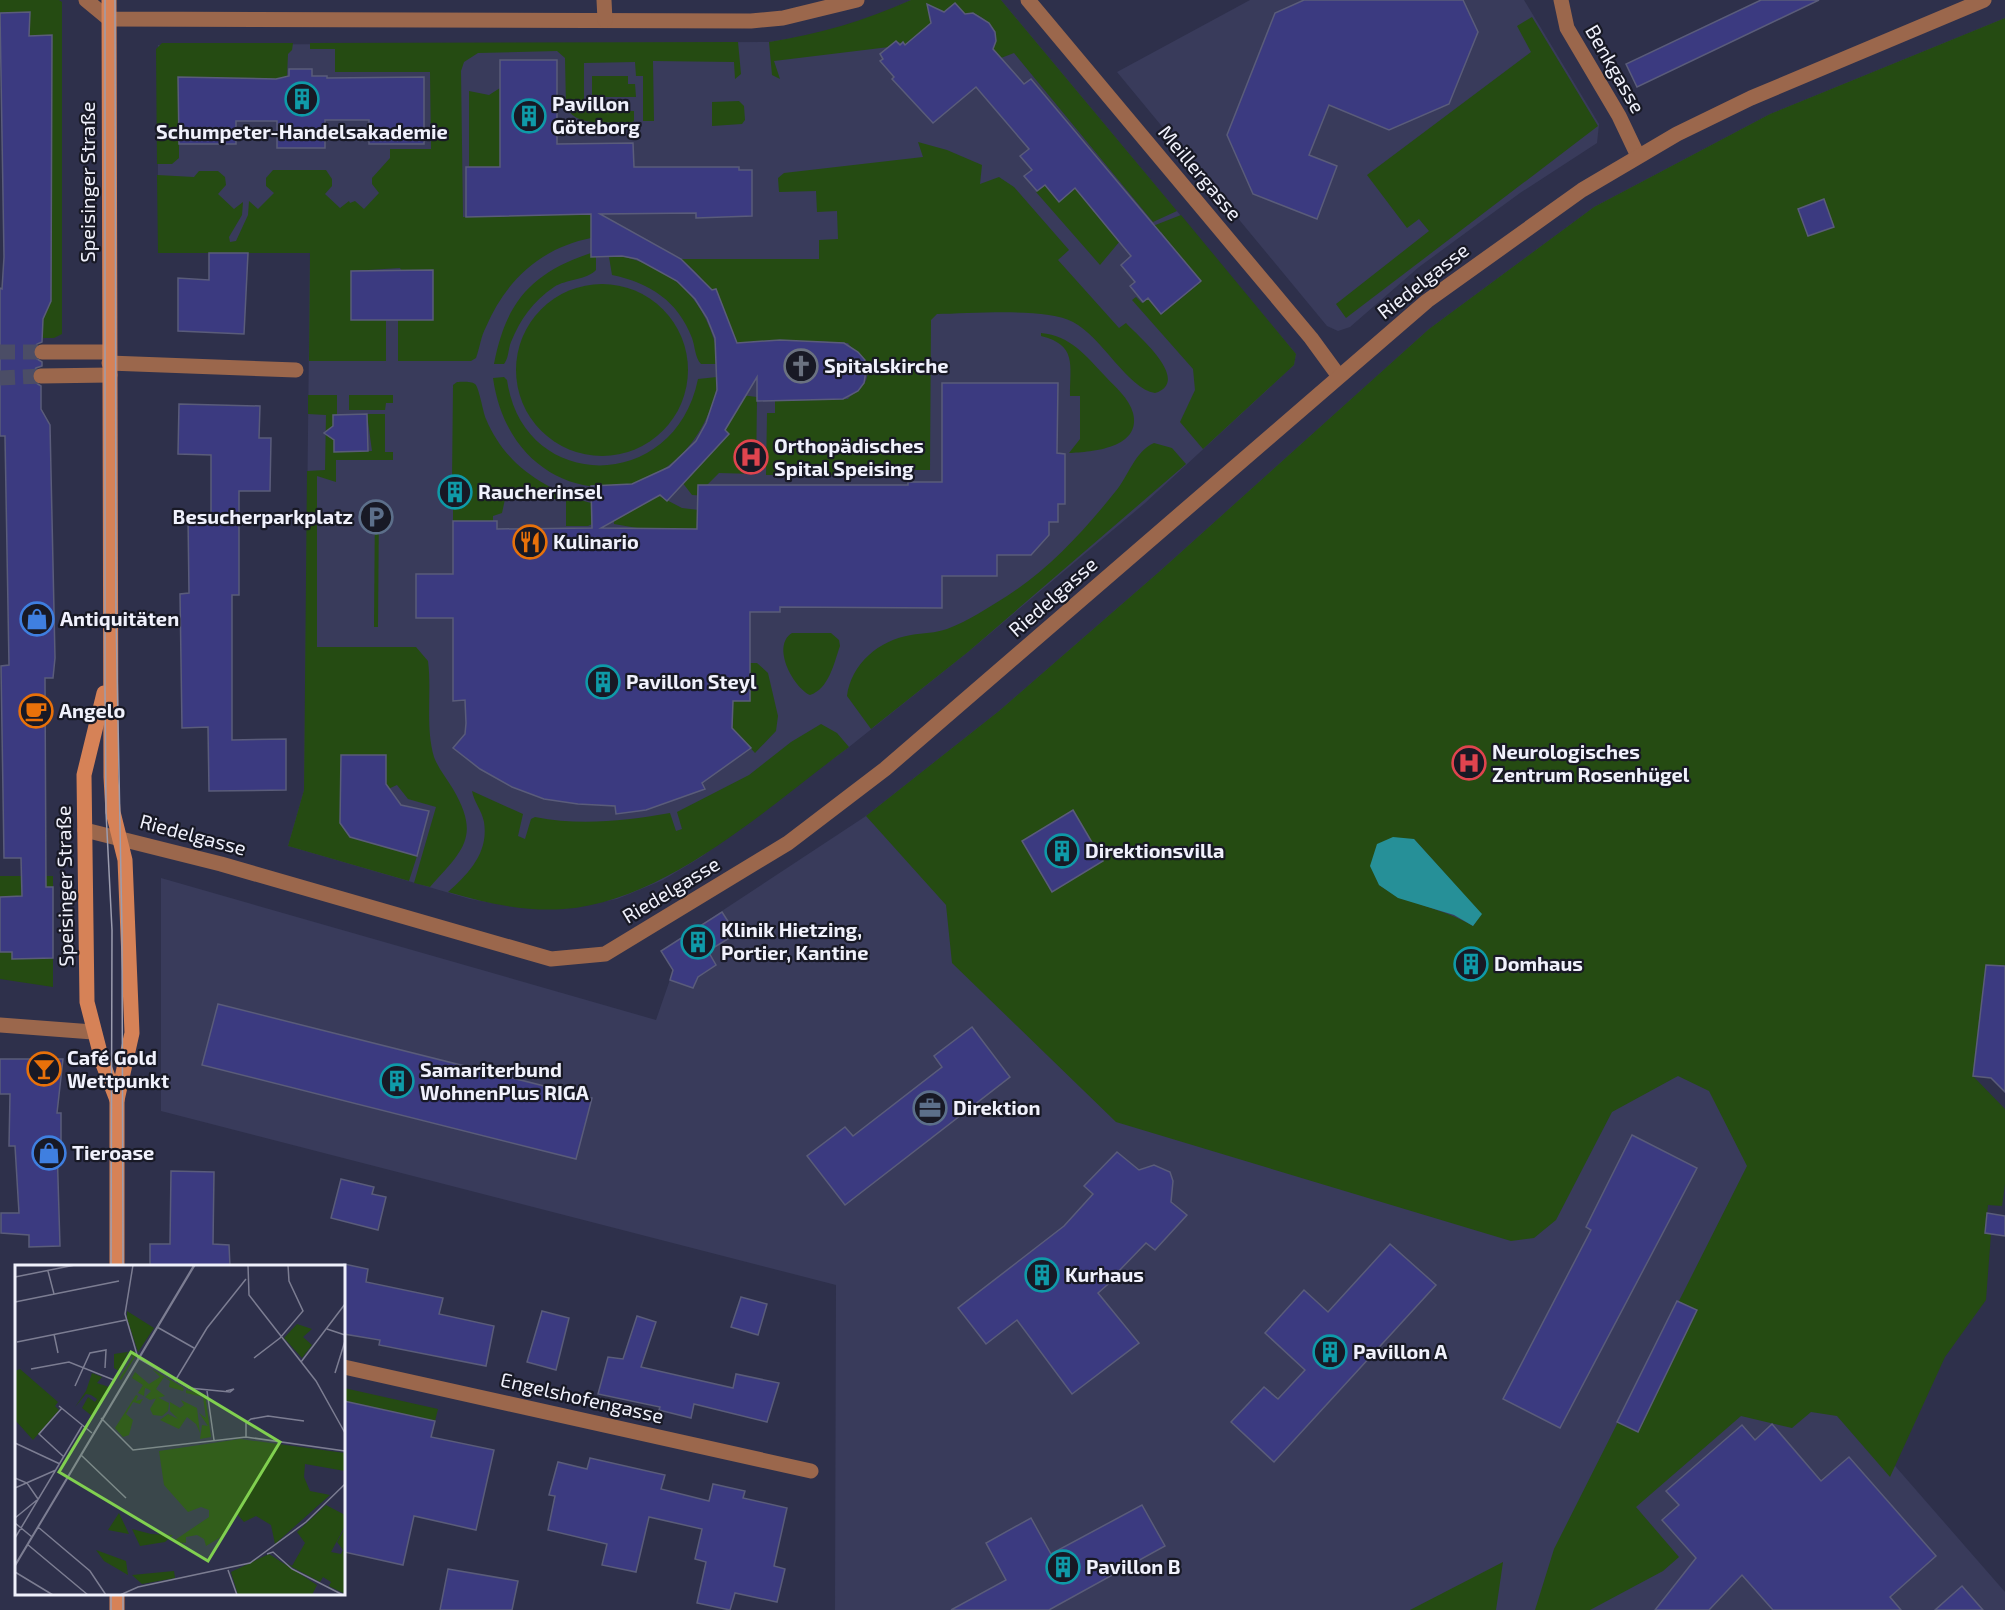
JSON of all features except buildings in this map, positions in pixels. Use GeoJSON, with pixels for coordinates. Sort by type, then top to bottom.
{"type":"FeatureCollection","features":[{"type":"Feature","properties":{"kind":"main road","name":"Speisinger Straße"},"geometry":{"type":"LineString","coordinates":[[109,0],[110,670],[113,812],[125,860],[132,1034],[117,1100],[117,1265]]}},
{"type":"Feature","properties":{"kind":"main road","name":"Speisinger Straße"},"geometry":{"type":"LineString","coordinates":[[110,670],[84,775],[87,1002],[93,1032],[117,1100]]}},
{"type":"Feature","properties":{"kind":"street"},"geometry":{"type":"LineString","coordinates":[[86,0],[109,19],[149,21],[752,21],[783,18],[857,0]]}},
{"type":"Feature","properties":{"kind":"street"},"geometry":{"type":"LineString","coordinates":[[604,0],[604,20]]}},
{"type":"Feature","properties":{"kind":"street","name":"Meillergasse"},"geometry":{"type":"LineString","coordinates":[[1028,0],[1311,338],[1338,375]]}},
{"type":"Feature","properties":{"kind":"street","name":"Benkgasse"},"geometry":{"type":"LineString","coordinates":[[1561,0],[1567,28],[1619,116],[1638,156]]}},
{"type":"Feature","properties":{"kind":"street","name":"Riedelgasse"},"geometry":{"type":"LineString","coordinates":[[85,830],[221,864],[551,959],[605,954],[788,843],[885,769],[1191,506],[1338,375],[1427,301],[1521,231],[1638,156],[1751,98],[1984,0]]}},
{"type":"Feature","properties":{"kind":"street"},"geometry":{"type":"LineString","coordinates":[[42,352],[110,363],[296,370]]}},
{"type":"Feature","properties":{"kind":"street"},"geometry":{"type":"LineString","coordinates":[[42,376],[110,363]]}},
{"type":"Feature","properties":{"kind":"street"},"geometry":{"type":"LineString","coordinates":[[0,1025],[93,1032]]}},
{"type":"Feature","properties":{"kind":"street","name":"Engelshofengasse"},"geometry":{"type":"LineString","coordinates":[[345,1367],[812,1471]]}},
{"type":"Feature","properties":{"kind":"shaded area"},"geometry":{"type":"Polygon","coordinates":[[[0,0],[59,0],[62,2],[62,334],[54,338],[42,338],[43,319],[51,301],[51,118],[29,36],[30,13],[0,13],[0,0]]]}},
{"type":"Feature","properties":{"kind":"shaded area","name":"Orthopädisches Spital Speising"},"geometry":{"type":"Polygon","coordinates":[[[911,0],[1001,0],[1296,354],[1294,365],[1145,503],[968,652],[849,747],[701,857],[663,880],[617,899],[564,909],[515,907],[470,899],[288,846],[304,790],[310,253],[158,253],[158,45],[769,42],[822,33],[873,17],[911,0]]]}},
{"type":"Feature","properties":{"kind":"shaded area"},"geometry":{"type":"Polygon","coordinates":[[[911,0],[1001,0],[1177,211],[1153,222],[1014,53],[1001,58],[993,49],[994,31],[988,22],[973,13],[965,14],[955,3],[905,45],[896,41],[889,47],[774,61],[780,79],[772,75],[769,42],[841,26],[911,0]]]}},
{"type":"Feature","properties":{"kind":"shaded area"},"geometry":{"type":"Polygon","coordinates":[[[1250,0],[1524,0],[1599,124],[1597,143],[1520,193],[1419,267],[1350,327],[1338,331],[1327,326],[1117,72],[1250,0]]]}},
{"type":"Feature","properties":{"kind":"shaded area"},"geometry":{"type":"Polygon","coordinates":[[[1532,17],[1598,126],[1346,318],[1336,304],[1429,231],[1419,219],[1407,228],[1367,175],[1531,52],[1517,26],[1532,17]]]}},
{"type":"Feature","properties":{"kind":"shaded area","name":"Neurologisches Zentrum Rosenhügel"},"geometry":{"type":"Polygon","coordinates":[[[2005,18],[1793,1349],[2005,1592],[2005,1610],[835,1610],[836,1285],[161,1111],[161,878],[656,1020],[673,971],[661,951],[866,816],[999,711],[1160,571],[1429,329],[1594,207],[1770,114],[2005,18]]]}},
{"type":"Feature","properties":{"kind":"shaded area"},"geometry":{"type":"Polygon","coordinates":[[[2005,18],[2005,966],[1973,1076],[2005,1109],[2005,1184],[2002,1206],[1988,1205],[1985,1233],[1991,1234],[1986,1300],[1945,1357],[1890,1477],[1837,1416],[1811,1412],[1792,1428],[1741,1416],[1636,1507],[1679,1557],[1663,1571],[1590,1610],[1535,1610],[1554,1549],[1747,1166],[1709,1091],[1678,1076],[1612,1112],[1556,1220],[1534,1238],[1511,1241],[1116,1122],[952,963],[946,905],[866,816],[999,711],[1160,571],[1429,329],[1594,207],[1770,114],[2005,18]],[[1414,839],[1379,885],[1390,892],[1473,926],[1481,914],[1414,839]]]}},
{"type":"Feature","properties":{"kind":"shaded area"},"geometry":{"type":"Polygon","coordinates":[[[738,42],[741,74],[735,79],[734,62],[653,61],[654,121],[643,121],[643,76],[636,76],[635,62],[584,63],[584,110],[634,111],[632,122],[604,123],[577,118],[566,106],[565,58],[557,51],[478,53],[464,62],[461,71],[463,217],[593,214],[591,238],[573,243],[541,258],[515,281],[494,310],[483,334],[476,358],[471,361],[398,361],[398,320],[433,319],[433,271],[401,270],[400,268],[352,271],[351,320],[386,320],[386,361],[309,361],[310,253],[158,253],[157,175],[194,177],[199,171],[218,171],[225,177],[226,185],[218,194],[234,209],[243,202],[242,215],[229,237],[230,242],[236,241],[248,215],[249,201],[258,209],[274,193],[266,186],[266,178],[273,170],[326,170],[332,179],[332,186],[325,194],[340,208],[349,201],[350,203],[355,201],[364,209],[379,193],[372,184],[372,178],[390,158],[390,149],[431,149],[430,72],[335,72],[335,49],[310,49],[310,43],[738,42]]]}},
{"type":"Feature","properties":{"kind":"shaded area"},"geometry":{"type":"Polygon","coordinates":[[[162,43],[293,43],[292,50],[288,54],[287,76],[276,79],[179,77],[179,158],[172,164],[157,164],[156,49],[162,43]]]}},
{"type":"Feature","properties":{"kind":"shaded area"},"geometry":{"type":"Polygon","coordinates":[[[592,76],[628,76],[628,84],[635,84],[636,97],[592,97],[592,76]]]}},
{"type":"Feature","properties":{"kind":"shaded area"},"geometry":{"type":"Polygon","coordinates":[[[500,88],[500,167],[469,167],[469,91],[489,95],[500,88]]]}},
{"type":"Feature","properties":{"kind":"shaded area"},"geometry":{"type":"Polygon","coordinates":[[[739,101],[744,106],[745,120],[742,124],[712,126],[712,102],[739,101]]]}},
{"type":"Feature","properties":{"kind":"shaded area"},"geometry":{"type":"Polygon","coordinates":[[[918,142],[947,150],[982,165],[980,184],[999,177],[1014,187],[1069,250],[1058,260],[1119,328],[1126,323],[1151,348],[1166,369],[1168,379],[1165,387],[1155,393],[1145,389],[1125,373],[1084,329],[1061,317],[1027,313],[937,314],[931,320],[930,470],[877,470],[877,475],[766,475],[767,413],[775,413],[775,401],[848,399],[865,382],[867,369],[848,343],[812,341],[736,349],[733,335],[717,299],[692,268],[681,259],[819,259],[819,240],[838,239],[837,211],[817,212],[816,191],[779,192],[778,178],[784,173],[923,157],[918,142]]]}},
{"type":"Feature","properties":{"kind":"shaded area"},"geometry":{"type":"Polygon","coordinates":[[[1045,185],[1059,202],[1075,188],[1120,241],[1100,265],[1036,192],[1045,185]]]}},
{"type":"Feature","properties":{"kind":"shaded area"},"geometry":{"type":"Polygon","coordinates":[[[1181,215],[1296,354],[1294,365],[1203,449],[1180,422],[1195,390],[1193,369],[1132,300],[1136,297],[1142,303],[1148,298],[1162,314],[1201,282],[1161,232],[1144,245],[1140,231],[1181,215]]]}},
{"type":"Feature","properties":{"kind":"shaded area"},"geometry":{"type":"Polygon","coordinates":[[[591,253],[591,257],[596,257],[596,270],[587,276],[559,284],[546,292],[519,326],[504,364],[494,364],[506,323],[524,293],[552,270],[591,253]]]}},
{"type":"Feature","properties":{"kind":"shaded area"},"geometry":{"type":"Polygon","coordinates":[[[615,255],[655,268],[685,290],[697,304],[706,320],[714,339],[719,360],[717,364],[701,364],[697,359],[686,325],[671,304],[639,283],[612,275],[609,257],[615,255]]]}},
{"type":"Feature","properties":{"kind":"shaded area"},"geometry":{"type":"Polygon","coordinates":[[[602,284],[635,291],[663,309],[681,337],[688,370],[681,403],[663,431],[635,449],[602,456],[569,449],[541,431],[523,403],[516,370],[523,337],[541,309],[569,291],[602,284]]]}},
{"type":"Feature","properties":{"kind":"shaded area"},"geometry":{"type":"Polygon","coordinates":[[[1041,333],[1061,338],[1077,348],[1125,398],[1133,413],[1134,425],[1130,434],[1123,441],[1102,449],[1069,453],[1080,439],[1080,396],[1070,396],[1070,365],[1066,351],[1053,340],[1041,336],[1041,333]]]}},
{"type":"Feature","properties":{"kind":"shaded area"},"geometry":{"type":"Polygon","coordinates":[[[504,377],[519,417],[540,444],[568,460],[600,465],[632,460],[661,444],[684,417],[698,379],[717,377],[718,383],[701,429],[673,462],[639,481],[602,487],[565,479],[532,459],[507,425],[493,378],[504,377]]]}},
{"type":"Feature","properties":{"kind":"shaded area"},"geometry":{"type":"Polygon","coordinates":[[[457,382],[475,384],[486,419],[494,435],[515,462],[543,483],[574,498],[591,503],[594,523],[588,526],[566,526],[566,499],[505,499],[502,513],[493,516],[493,521],[453,521],[453,502],[460,502],[460,483],[452,482],[453,385],[457,382]]]}},
{"type":"Feature","properties":{"kind":"shaded area"},"geometry":{"type":"Polygon","coordinates":[[[308,395],[337,395],[337,415],[333,416],[333,426],[329,429],[328,436],[334,440],[334,452],[372,451],[367,414],[385,414],[385,452],[393,452],[393,460],[336,460],[336,482],[317,476],[317,647],[416,647],[428,661],[431,745],[440,769],[461,805],[467,831],[459,852],[430,887],[414,883],[436,807],[408,799],[397,785],[386,790],[386,755],[341,755],[340,823],[350,837],[417,856],[409,881],[288,846],[304,790],[307,471],[325,470],[326,415],[308,414],[308,395]]]}},
{"type":"Feature","properties":{"kind":"shaded area"},"geometry":{"type":"Polygon","coordinates":[[[349,395],[393,395],[393,403],[386,403],[385,410],[349,410],[349,395]]]}},
{"type":"Feature","properties":{"kind":"shaded area"},"geometry":{"type":"Polygon","coordinates":[[[741,395],[757,397],[756,474],[719,473],[707,485],[707,496],[692,495],[682,482],[741,395]]]}},
{"type":"Feature","properties":{"kind":"shaded area"},"geometry":{"type":"Polygon","coordinates":[[[1154,443],[1172,448],[1186,464],[968,652],[871,729],[847,696],[854,674],[868,655],[899,638],[955,626],[985,610],[1037,574],[1078,535],[1120,486],[1141,452],[1154,443]]]}},
{"type":"Feature","properties":{"kind":"shaded area"},"geometry":{"type":"Polygon","coordinates":[[[659,496],[682,508],[707,511],[707,529],[643,529],[614,524],[614,507],[637,504],[659,496]]]}},
{"type":"Feature","properties":{"kind":"shaded area"},"geometry":{"type":"Polygon","coordinates":[[[375,502],[379,503],[378,627],[374,627],[375,502]]]}},
{"type":"Feature","properties":{"kind":"shaded area"},"geometry":{"type":"Polygon","coordinates":[[[792,633],[831,633],[839,640],[840,646],[830,675],[822,687],[810,695],[803,691],[791,675],[784,656],[786,639],[792,633]]]}},
{"type":"Feature","properties":{"kind":"shaded area"},"geometry":{"type":"Polygon","coordinates":[[[750,663],[757,663],[768,673],[778,716],[776,731],[755,753],[732,728],[733,701],[750,701],[750,663]]]}},
{"type":"Feature","properties":{"kind":"shaded area"},"geometry":{"type":"Polygon","coordinates":[[[821,724],[837,733],[849,747],[715,848],[641,889],[602,902],[550,910],[506,906],[448,892],[475,862],[483,843],[484,822],[472,791],[523,814],[518,836],[525,839],[531,819],[535,817],[586,822],[670,813],[676,831],[682,829],[677,812],[749,775],[791,742],[821,724]]]}},
{"type":"Feature","properties":{"kind":"shaded area"},"geometry":{"type":"Polygon","coordinates":[[[1393,837],[1414,839],[1482,914],[1473,926],[1454,915],[1398,898],[1379,885],[1370,866],[1377,844],[1393,837]]]}},
{"type":"Feature","properties":{"kind":"shaded area"},"geometry":{"type":"Polygon","coordinates":[[[0,876],[53,876],[53,887],[22,896],[0,897],[0,876]]]}},
{"type":"Feature","properties":{"kind":"shaded area"},"geometry":{"type":"Polygon","coordinates":[[[0,952],[20,952],[21,958],[53,958],[53,987],[0,979],[0,952]]]}},
{"type":"Feature","properties":{"kind":"shaded area"},"geometry":{"type":"Polygon","coordinates":[[[345,1388],[438,1409],[435,1421],[345,1401],[345,1388]]]}},
{"type":"Feature","properties":{"kind":"shaded area"},"geometry":{"type":"Polygon","coordinates":[[[1503,1562],[1496,1610],[1410,1610],[1503,1562]]]}},
{"type":"Feature","properties":{"kind":"tunnel"},"geometry":{"type":"LineString","coordinates":[[0,352],[42,352]]}},
{"type":"Feature","properties":{"kind":"tunnel"},"geometry":{"type":"LineString","coordinates":[[0,378],[41,376]]}},
{"type":"Feature","properties":{"kind":"tram line"},"geometry":{"type":"LineString","coordinates":[[105,0],[105,689],[106,812],[112,930],[111,1265]]}},
{"type":"Feature","properties":{"kind":"tram line"},"geometry":{"type":"LineString","coordinates":[[115,0],[116,615],[122,931],[123,1265]]}},
{"type":"Feature","properties":{"kind":"tram line"},"geometry":{"type":"LineString","coordinates":[[111,1595],[111,1610]]}},
{"type":"Feature","properties":{"kind":"tram line"},"geometry":{"type":"LineString","coordinates":[[123,1595],[123,1610]]}},
{"type":"Feature","properties":{"kind":"place","name":"Schumpeter-Handelsakademie"},"geometry":{"type":"Point","coordinates":[302,99]}},
{"type":"Feature","properties":{"kind":"place","name":"Pavillon Göteborg"},"geometry":{"type":"Point","coordinates":[529,116]}},
{"type":"Feature","properties":{"kind":"place","name":"Spitalskirche"},"geometry":{"type":"Point","coordinates":[801,366]}},
{"type":"Feature","properties":{"kind":"place","name":"Orthopädisches Spital Speising"},"geometry":{"type":"Point","coordinates":[751,457]}},
{"type":"Feature","properties":{"kind":"place","name":"Raucherinsel"},"geometry":{"type":"Point","coordinates":[455,492]}},
{"type":"Feature","properties":{"kind":"place","name":"Besucherparkplatz"},"geometry":{"type":"Point","coordinates":[376,517]}},
{"type":"Feature","properties":{"kind":"place","name":"Kulinario"},"geometry":{"type":"Point","coordinates":[530,542]}},
{"type":"Feature","properties":{"kind":"place","name":"Antiquitäten"},"geometry":{"type":"Point","coordinates":[37,619]}},
{"type":"Feature","properties":{"kind":"place","name":"Pavillon Steyl"},"geometry":{"type":"Point","coordinates":[603,682]}},
{"type":"Feature","properties":{"kind":"place","name":"Angelo"},"geometry":{"type":"Point","coordinates":[36,711]}},
{"type":"Feature","properties":{"kind":"place","name":"Neurologisches Zentrum Rosenhügel"},"geometry":{"type":"Point","coordinates":[1469,763]}},
{"type":"Feature","properties":{"kind":"place","name":"Direktionsvilla"},"geometry":{"type":"Point","coordinates":[1062,851]}},
{"type":"Feature","properties":{"kind":"place","name":"Klinik Hietzing, Portier, Kantine"},"geometry":{"type":"Point","coordinates":[698,942]}},
{"type":"Feature","properties":{"kind":"place","name":"Domhaus"},"geometry":{"type":"Point","coordinates":[1471,964]}},
{"type":"Feature","properties":{"kind":"place","name":"Café Gold Wettpunkt"},"geometry":{"type":"Point","coordinates":[44,1069]}},
{"type":"Feature","properties":{"kind":"place","name":"Samariterbund WohnenPlus RIGA"},"geometry":{"type":"Point","coordinates":[397,1081]}},
{"type":"Feature","properties":{"kind":"place","name":"Direktion"},"geometry":{"type":"Point","coordinates":[930,1108]}},
{"type":"Feature","properties":{"kind":"place","name":"Tieroase"},"geometry":{"type":"Point","coordinates":[49,1153]}},
{"type":"Feature","properties":{"kind":"place","name":"Kurhaus"},"geometry":{"type":"Point","coordinates":[1042,1275]}},
{"type":"Feature","properties":{"kind":"place","name":"Pavillon A"},"geometry":{"type":"Point","coordinates":[1330,1352]}},
{"type":"Feature","properties":{"kind":"place","name":"Pavillon B"},"geometry":{"type":"Point","coordinates":[1063,1567]}}]}
